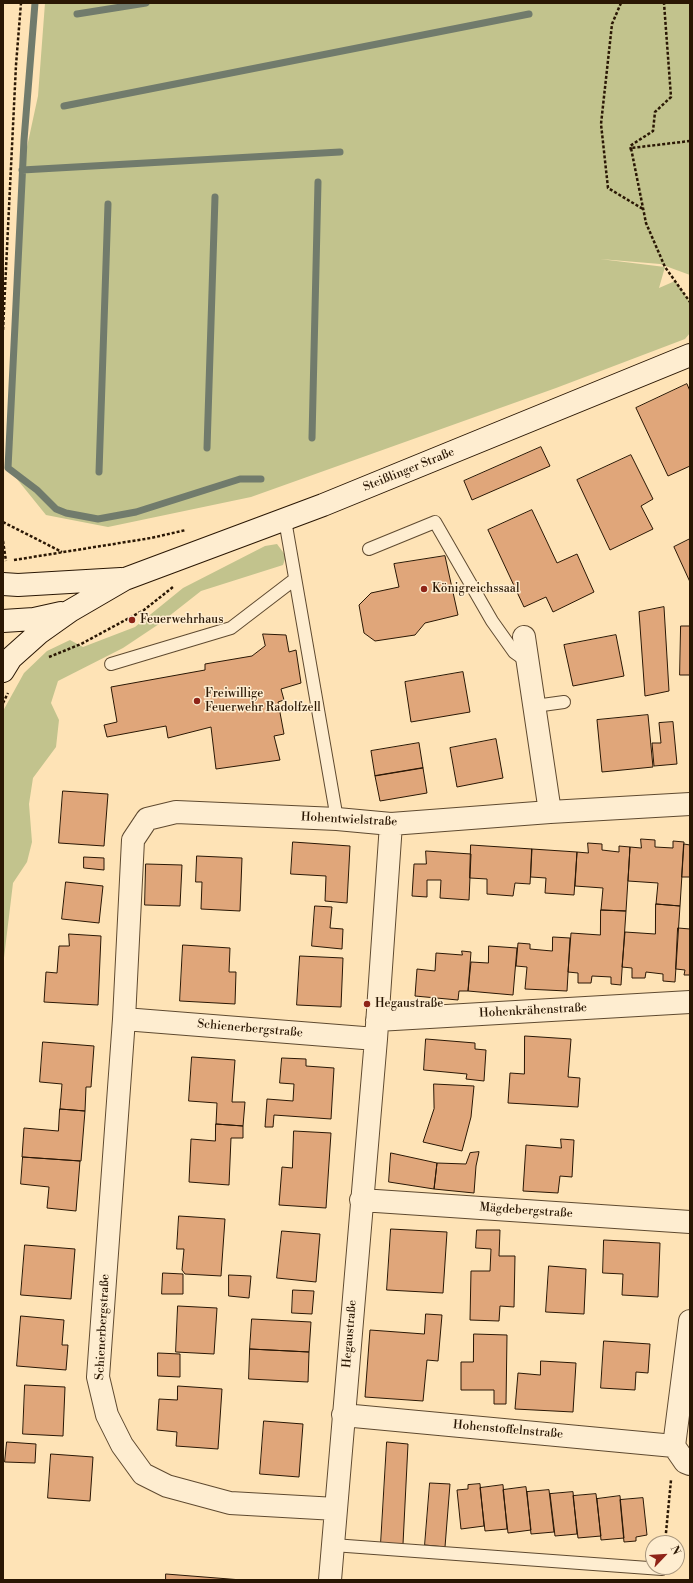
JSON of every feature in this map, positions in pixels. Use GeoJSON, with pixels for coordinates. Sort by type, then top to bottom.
{"type":"FeatureCollection","features":[{"type":"Feature","properties":{"kind":"street","name":"Steißlinger Straße"},"geometry":{"type":"LineString","coordinates":[[124,579],[285,520],[690,355]]}},
{"type":"Feature","properties":{"kind":"street"},"geometry":{"type":"LineString","coordinates":[[3,584],[18,585],[124,579]]}},
{"type":"Feature","properties":{"kind":"street"},"geometry":{"type":"LineString","coordinates":[[3,671],[11,658],[39,633],[70,611],[124,579]]}},
{"type":"Feature","properties":{"kind":"street"},"geometry":{"type":"LineString","coordinates":[[3,621],[34,619],[70,611]]}},
{"type":"Feature","properties":{"kind":"street"},"geometry":{"type":"LineString","coordinates":[[524,638],[550,812]]}},
{"type":"Feature","properties":{"kind":"street","name":"Hohentwielstraße"},"geometry":{"type":"LineString","coordinates":[[147,818],[176,812],[337,819],[391,824],[550,812],[690,804]]}},
{"type":"Feature","properties":{"kind":"street","name":"Schienerbergstraße"},"geometry":{"type":"LineString","coordinates":[[147,818],[133,840],[124,1019],[98,1378],[107,1415],[122,1444],[143,1474],[167,1486],[230,1502],[336,1509]]}},
{"type":"Feature","properties":{"kind":"street","name":"Hegaustraße"},"geometry":{"type":"LineString","coordinates":[[330,1580],[361,1200],[377,1030],[391,824]]}},
{"type":"Feature","properties":{"kind":"street","name":"Hohenkrähenstraße"},"geometry":{"type":"LineString","coordinates":[[377,1030],[690,1002]]}},
{"type":"Feature","properties":{"kind":"street","name":"Schienerbergstraße"},"geometry":{"type":"LineString","coordinates":[[124,1019],[377,1030]]}},
{"type":"Feature","properties":{"kind":"street","name":"Mägdebergstraße"},"geometry":{"type":"LineString","coordinates":[[361,1200],[690,1222]]}},
{"type":"Feature","properties":{"kind":"street"},"geometry":{"type":"LineString","coordinates":[[690,1321],[674,1446],[685,1462],[690,1464]]}},
{"type":"Feature","properties":{"kind":"street","name":"Hohenstoffelnstraße"},"geometry":{"type":"LineString","coordinates":[[343,1415],[674,1446]]}},
{"type":"Feature","properties":{"kind":"lane"},"geometry":{"type":"LineString","coordinates":[[285,520],[337,819]]}},
{"type":"Feature","properties":{"kind":"lane"},"geometry":{"type":"LineString","coordinates":[[369,549],[435,522],[492,621],[514,652],[528,662]]}},
{"type":"Feature","properties":{"kind":"lane"},"geometry":{"type":"LineString","coordinates":[[111,664],[231,628],[295,579]]}},
{"type":"Feature","properties":{"kind":"lane"},"geometry":{"type":"LineString","coordinates":[[534,706],[564,702]]}},
{"type":"Feature","properties":{"kind":"lane"},"geometry":{"type":"LineString","coordinates":[[333,1545],[645,1568]]}},
{"type":"Feature","properties":{"kind":"path"},"geometry":{"type":"LineString","coordinates":[[3,330],[16,64],[21,3]]}},
{"type":"Feature","properties":{"kind":"path"},"geometry":{"type":"LineString","coordinates":[[621,3],[612,24],[601,124],[607,181],[608,188],[643,209]]}},
{"type":"Feature","properties":{"kind":"path"},"geometry":{"type":"LineString","coordinates":[[633,157],[630,146],[653,132],[655,112],[671,97],[664,3]]}},
{"type":"Feature","properties":{"kind":"path"},"geometry":{"type":"LineString","coordinates":[[690,141],[631,148],[646,223],[665,267],[690,302]]}},
{"type":"Feature","properties":{"kind":"path"},"geometry":{"type":"LineString","coordinates":[[3,522],[63,552]]}},
{"type":"Feature","properties":{"kind":"path"},"geometry":{"type":"LineString","coordinates":[[3,541],[6,562],[151,538],[189,529]]}},
{"type":"Feature","properties":{"kind":"path"},"geometry":{"type":"LineString","coordinates":[[42,659],[81,644],[144,610],[177,584]]}},
{"type":"Feature","properties":{"kind":"path"},"geometry":{"type":"LineString","coordinates":[[666,1535],[674,1446]]}},
{"type":"Feature","properties":{"kind":"green space"},"geometry":{"type":"Polygon","coordinates":[[[45,3],[690,3],[690,275],[660,264],[600,259],[665,267],[659,288],[675,281],[690,302],[690,333],[685,339],[556,388],[251,497],[108,527],[46,515],[8,468],[22,170],[38,96],[45,3]]]}},
{"type":"Feature","properties":{"kind":"green space"},"geometry":{"type":"Polygon","coordinates":[[[277,544],[286,556],[283,565],[201,591],[159,624],[123,648],[58,681],[51,703],[59,720],[56,747],[33,778],[29,804],[32,842],[27,862],[13,883],[3,966],[3,711],[24,673],[47,651],[70,640],[83,647],[135,627],[183,588],[265,546],[277,544]]]}},
{"type":"Feature","properties":{"kind":"building"},"geometry":{"type":"Polygon","coordinates":[[[687,384],[690,391],[690,466],[668,476],[636,408],[687,384]]]}},
{"type":"Feature","properties":{"kind":"building"},"geometry":{"type":"Polygon","coordinates":[[[541,447],[550,466],[472,500],[464,481],[541,447]]]}},
{"type":"Feature","properties":{"kind":"building"},"geometry":{"type":"Polygon","coordinates":[[[631,455],[653,499],[641,506],[653,529],[610,550],[577,480],[631,455]]]}},
{"type":"Feature","properties":{"kind":"building"},"geometry":{"type":"Polygon","coordinates":[[[532,510],[557,563],[577,554],[594,592],[553,612],[546,597],[524,607],[488,530],[532,510]]]}},
{"type":"Feature","properties":{"kind":"building"},"geometry":{"type":"Polygon","coordinates":[[[690,539],[690,582],[674,547],[690,539]]]}},
{"type":"Feature","properties":{"kind":"building"},"geometry":{"type":"Polygon","coordinates":[[[445,556],[458,615],[425,623],[415,635],[375,641],[364,633],[359,605],[371,593],[399,587],[394,564],[445,556]]]}},
{"type":"Feature","properties":{"kind":"building"},"geometry":{"type":"Polygon","coordinates":[[[664,607],[669,691],[645,696],[639,612],[664,607]]]}},
{"type":"Feature","properties":{"kind":"building"},"geometry":{"type":"Polygon","coordinates":[[[681,626],[690,626],[690,675],[680,675],[681,626]]]}},
{"type":"Feature","properties":{"kind":"building","name":"Freiwillige Feuerwehr Radolfzell"},"geometry":{"type":"Polygon","coordinates":[[[263,634],[286,635],[289,652],[296,650],[301,683],[281,689],[284,700],[278,702],[284,734],[274,736],[280,760],[216,769],[211,727],[168,738],[166,726],[107,737],[104,725],[117,722],[111,687],[205,670],[205,664],[252,656],[265,646],[263,634]]]}},
{"type":"Feature","properties":{"kind":"building"},"geometry":{"type":"Polygon","coordinates":[[[616,635],[624,676],[573,686],[564,645],[616,635]]]}},
{"type":"Feature","properties":{"kind":"building"},"geometry":{"type":"Polygon","coordinates":[[[463,672],[470,712],[411,722],[405,682],[463,672]]]}},
{"type":"Feature","properties":{"kind":"building"},"geometry":{"type":"Polygon","coordinates":[[[648,715],[653,767],[602,772],[597,720],[648,715]]]}},
{"type":"Feature","properties":{"kind":"building"},"geometry":{"type":"Polygon","coordinates":[[[673,722],[677,764],[654,766],[652,743],[661,743],[659,723],[673,722]]]}},
{"type":"Feature","properties":{"kind":"building"},"geometry":{"type":"Polygon","coordinates":[[[496,739],[503,778],[457,787],[450,748],[496,739]]]}},
{"type":"Feature","properties":{"kind":"building"},"geometry":{"type":"Polygon","coordinates":[[[419,743],[423,768],[375,776],[371,751],[419,743]]]}},
{"type":"Feature","properties":{"kind":"building"},"geometry":{"type":"Polygon","coordinates":[[[423,768],[427,793],[380,801],[375,776],[423,768]]]}},
{"type":"Feature","properties":{"kind":"building"},"geometry":{"type":"Polygon","coordinates":[[[63,791],[108,794],[104,846],[59,843],[63,791]]]}},
{"type":"Feature","properties":{"kind":"building"},"geometry":{"type":"Polygon","coordinates":[[[641,839],[655,840],[655,847],[673,848],[673,841],[684,842],[680,906],[656,904],[658,883],[628,881],[630,847],[641,848],[641,839]]]}},
{"type":"Feature","properties":{"kind":"building"},"geometry":{"type":"Polygon","coordinates":[[[293,842],[350,846],[347,903],[325,901],[326,876],[291,874],[293,842]]]}},
{"type":"Feature","properties":{"kind":"building"},"geometry":{"type":"Polygon","coordinates":[[[588,843],[602,844],[602,850],[619,852],[619,846],[630,847],[626,911],[601,910],[603,888],[575,886],[577,852],[588,853],[588,843]]]}},
{"type":"Feature","properties":{"kind":"building"},"geometry":{"type":"Polygon","coordinates":[[[684,844],[690,845],[690,877],[682,877],[684,844]]]}},
{"type":"Feature","properties":{"kind":"building"},"geometry":{"type":"Polygon","coordinates":[[[471,845],[532,849],[530,884],[515,883],[513,896],[487,894],[487,879],[470,878],[471,845]]]}},
{"type":"Feature","properties":{"kind":"building"},"geometry":{"type":"Polygon","coordinates":[[[532,849],[577,852],[574,895],[545,893],[546,878],[531,877],[532,849]]]}},
{"type":"Feature","properties":{"kind":"building"},"geometry":{"type":"Polygon","coordinates":[[[426,851],[471,854],[469,900],[440,898],[441,880],[427,880],[427,897],[412,896],[414,864],[426,864],[426,851]]]}},
{"type":"Feature","properties":{"kind":"building"},"geometry":{"type":"Polygon","coordinates":[[[197,856],[242,858],[240,911],[201,909],[202,882],[196,882],[197,856]]]}},
{"type":"Feature","properties":{"kind":"building"},"geometry":{"type":"Polygon","coordinates":[[[84,857],[104,858],[104,870],[84,868],[84,857]]]}},
{"type":"Feature","properties":{"kind":"building"},"geometry":{"type":"Polygon","coordinates":[[[146,864],[182,865],[180,906],[145,905],[146,864]]]}},
{"type":"Feature","properties":{"kind":"building"},"geometry":{"type":"Polygon","coordinates":[[[66,882],[103,886],[99,923],[62,919],[66,882]]]}},
{"type":"Feature","properties":{"kind":"building"},"geometry":{"type":"Polygon","coordinates":[[[656,904],[680,906],[675,982],[663,981],[663,974],[646,972],[645,978],[632,978],[632,968],[622,967],[625,932],[655,934],[656,904]]]}},
{"type":"Feature","properties":{"kind":"building"},"geometry":{"type":"Polygon","coordinates":[[[315,906],[332,907],[330,928],[343,929],[342,949],[312,946],[315,906]]]}},
{"type":"Feature","properties":{"kind":"building"},"geometry":{"type":"Polygon","coordinates":[[[601,910],[626,911],[621,985],[611,984],[611,977],[592,976],[591,983],[578,983],[578,973],[568,972],[571,933],[600,935],[601,910]]]}},
{"type":"Feature","properties":{"kind":"building"},"geometry":{"type":"Polygon","coordinates":[[[678,928],[690,929],[690,975],[684,975],[685,970],[676,969],[678,928]]]}},
{"type":"Feature","properties":{"kind":"building"},"geometry":{"type":"Polygon","coordinates":[[[69,934],[101,936],[98,1005],[44,1002],[46,972],[57,973],[59,946],[69,946],[69,934]]]}},
{"type":"Feature","properties":{"kind":"building"},"geometry":{"type":"Polygon","coordinates":[[[553,937],[570,938],[567,991],[525,989],[527,967],[516,966],[518,943],[530,944],[530,949],[552,951],[553,937]]]}},
{"type":"Feature","properties":{"kind":"building"},"geometry":{"type":"Polygon","coordinates":[[[183,945],[230,948],[229,972],[236,972],[235,1004],[180,1001],[183,945]]]}},
{"type":"Feature","properties":{"kind":"building"},"geometry":{"type":"Polygon","coordinates":[[[489,946],[517,948],[513,995],[468,991],[471,962],[488,963],[489,946]]]}},
{"type":"Feature","properties":{"kind":"building"},"geometry":{"type":"Polygon","coordinates":[[[462,951],[471,952],[468,991],[459,991],[458,1000],[415,996],[417,969],[435,971],[436,953],[462,955],[462,951]]]}},
{"type":"Feature","properties":{"kind":"building"},"geometry":{"type":"Polygon","coordinates":[[[300,956],[343,958],[341,1007],[297,1005],[300,956]]]}},
{"type":"Feature","properties":{"kind":"building"},"geometry":{"type":"Polygon","coordinates":[[[525,1036],[571,1039],[568,1077],[580,1078],[578,1107],[508,1103],[510,1073],[524,1074],[525,1036]]]}},
{"type":"Feature","properties":{"kind":"building"},"geometry":{"type":"Polygon","coordinates":[[[426,1039],[475,1043],[475,1049],[486,1050],[484,1081],[466,1079],[467,1074],[424,1070],[426,1039]]]}},
{"type":"Feature","properties":{"kind":"building"},"geometry":{"type":"Polygon","coordinates":[[[43,1042],[94,1046],[91,1087],[86,1087],[85,1111],[60,1109],[62,1084],[40,1082],[43,1042]]]}},
{"type":"Feature","properties":{"kind":"building"},"geometry":{"type":"Polygon","coordinates":[[[192,1057],[235,1060],[232,1102],[245,1102],[243,1126],[216,1124],[217,1103],[189,1101],[192,1057]]]}},
{"type":"Feature","properties":{"kind":"building"},"geometry":{"type":"Polygon","coordinates":[[[282,1058],[306,1059],[306,1066],[334,1068],[331,1119],[274,1115],[273,1127],[265,1127],[267,1099],[293,1101],[294,1084],[280,1083],[282,1058]]]}},
{"type":"Feature","properties":{"kind":"building"},"geometry":{"type":"Polygon","coordinates":[[[434,1084],[474,1086],[471,1117],[462,1151],[423,1142],[434,1109],[434,1084]]]}},
{"type":"Feature","properties":{"kind":"building"},"geometry":{"type":"Polygon","coordinates":[[[60,1109],[85,1111],[81,1161],[22,1157],[24,1128],[58,1131],[60,1109]]]}},
{"type":"Feature","properties":{"kind":"building"},"geometry":{"type":"Polygon","coordinates":[[[216,1124],[243,1126],[243,1138],[231,1138],[229,1185],[189,1182],[191,1139],[215,1141],[216,1124]]]}},
{"type":"Feature","properties":{"kind":"building"},"geometry":{"type":"Polygon","coordinates":[[[294,1131],[331,1133],[326,1208],[279,1205],[282,1167],[292,1168],[294,1131]]]}},
{"type":"Feature","properties":{"kind":"building"},"geometry":{"type":"Polygon","coordinates":[[[561,1139],[574,1140],[572,1177],[560,1176],[558,1193],[523,1191],[526,1145],[561,1148],[561,1139]]]}},
{"type":"Feature","properties":{"kind":"building"},"geometry":{"type":"Polygon","coordinates":[[[479,1152],[476,1166],[474,1193],[434,1189],[437,1163],[466,1164],[470,1153],[479,1152]]]}},
{"type":"Feature","properties":{"kind":"building"},"geometry":{"type":"Polygon","coordinates":[[[391,1153],[437,1163],[434,1189],[389,1182],[391,1153]]]}},
{"type":"Feature","properties":{"kind":"building"},"geometry":{"type":"Polygon","coordinates":[[[23,1157],[80,1161],[76,1211],[47,1208],[49,1187],[21,1184],[23,1157]]]}},
{"type":"Feature","properties":{"kind":"building"},"geometry":{"type":"Polygon","coordinates":[[[179,1216],[225,1219],[221,1276],[185,1274],[182,1270],[184,1249],[177,1249],[179,1216]]]}},
{"type":"Feature","properties":{"kind":"building"},"geometry":{"type":"Polygon","coordinates":[[[391,1229],[447,1232],[443,1293],[387,1290],[391,1229]]]}},
{"type":"Feature","properties":{"kind":"building"},"geometry":{"type":"Polygon","coordinates":[[[477,1230],[500,1230],[499,1256],[515,1256],[514,1307],[500,1306],[499,1321],[470,1320],[471,1271],[490,1271],[491,1249],[476,1248],[477,1230]]]}},
{"type":"Feature","properties":{"kind":"building"},"geometry":{"type":"Polygon","coordinates":[[[282,1231],[320,1234],[316,1282],[277,1278],[282,1231]]]}},
{"type":"Feature","properties":{"kind":"building"},"geometry":{"type":"Polygon","coordinates":[[[604,1240],[660,1243],[658,1297],[622,1295],[623,1274],[603,1273],[604,1240]]]}},
{"type":"Feature","properties":{"kind":"building"},"geometry":{"type":"Polygon","coordinates":[[[25,1245],[75,1249],[71,1299],[21,1295],[25,1245]]]}},
{"type":"Feature","properties":{"kind":"building"},"geometry":{"type":"Polygon","coordinates":[[[549,1266],[586,1269],[584,1314],[546,1312],[549,1266]]]}},
{"type":"Feature","properties":{"kind":"building"},"geometry":{"type":"Polygon","coordinates":[[[163,1273],[183,1274],[183,1294],[162,1294],[163,1273]]]}},
{"type":"Feature","properties":{"kind":"building"},"geometry":{"type":"Polygon","coordinates":[[[229,1275],[251,1276],[249,1298],[229,1296],[229,1275]]]}},
{"type":"Feature","properties":{"kind":"building"},"geometry":{"type":"Polygon","coordinates":[[[293,1290],[314,1291],[312,1314],[292,1313],[293,1290]]]}},
{"type":"Feature","properties":{"kind":"building"},"geometry":{"type":"Polygon","coordinates":[[[178,1306],[217,1308],[214,1354],[176,1352],[178,1306]]]}},
{"type":"Feature","properties":{"kind":"building"},"geometry":{"type":"Polygon","coordinates":[[[426,1314],[442,1315],[438,1361],[427,1360],[423,1401],[365,1397],[370,1330],[424,1334],[426,1314]]]}},
{"type":"Feature","properties":{"kind":"building"},"geometry":{"type":"Polygon","coordinates":[[[21,1316],[64,1320],[62,1345],[68,1345],[66,1370],[17,1366],[21,1316]]]}},
{"type":"Feature","properties":{"kind":"building"},"geometry":{"type":"Polygon","coordinates":[[[252,1319],[311,1322],[309,1352],[250,1349],[252,1319]]]}},
{"type":"Feature","properties":{"kind":"building"},"geometry":{"type":"Polygon","coordinates":[[[474,1334],[507,1335],[506,1404],[494,1404],[494,1390],[461,1390],[461,1362],[473,1362],[474,1334]]]}},
{"type":"Feature","properties":{"kind":"building"},"geometry":{"type":"Polygon","coordinates":[[[604,1341],[650,1344],[648,1373],[636,1372],[635,1390],[601,1388],[604,1341]]]}},
{"type":"Feature","properties":{"kind":"building"},"geometry":{"type":"Polygon","coordinates":[[[250,1349],[309,1352],[308,1382],[249,1379],[250,1349]]]}},
{"type":"Feature","properties":{"kind":"building"},"geometry":{"type":"Polygon","coordinates":[[[158,1353],[180,1354],[180,1377],[158,1376],[158,1353]]]}},
{"type":"Feature","properties":{"kind":"building"},"geometry":{"type":"Polygon","coordinates":[[[541,1361],[576,1363],[573,1412],[515,1409],[518,1373],[540,1375],[541,1361]]]}},
{"type":"Feature","properties":{"kind":"building"},"geometry":{"type":"Polygon","coordinates":[[[25,1385],[65,1387],[63,1436],[23,1434],[25,1385]]]}},
{"type":"Feature","properties":{"kind":"building"},"geometry":{"type":"Polygon","coordinates":[[[178,1386],[222,1389],[218,1449],[176,1446],[177,1432],[157,1430],[159,1399],[177,1400],[178,1386]]]}},
{"type":"Feature","properties":{"kind":"building"},"geometry":{"type":"Polygon","coordinates":[[[264,1421],[303,1424],[299,1477],[260,1474],[264,1421]]]}},
{"type":"Feature","properties":{"kind":"building"},"geometry":{"type":"Polygon","coordinates":[[[7,1442],[36,1444],[35,1463],[5,1462],[7,1442]]]}},
{"type":"Feature","properties":{"kind":"building"},"geometry":{"type":"Polygon","coordinates":[[[387,1442],[408,1444],[403,1544],[381,1543],[387,1442]]]}},
{"type":"Feature","properties":{"kind":"building"},"geometry":{"type":"Polygon","coordinates":[[[51,1454],[93,1457],[90,1501],[48,1498],[51,1454]]]}},
{"type":"Feature","properties":{"kind":"building"},"geometry":{"type":"Polygon","coordinates":[[[430,1483],[450,1484],[445,1547],[425,1545],[430,1483]]]}},
{"type":"Feature","properties":{"kind":"building"},"geometry":{"type":"Polygon","coordinates":[[[480,1484],[484,1526],[461,1529],[457,1490],[468,1489],[468,1485],[480,1484]]]}},
{"type":"Feature","properties":{"kind":"building"},"geometry":{"type":"Polygon","coordinates":[[[503,1485],[507,1529],[485,1531],[480,1488],[503,1485]]]}},
{"type":"Feature","properties":{"kind":"building"},"geometry":{"type":"Polygon","coordinates":[[[526,1487],[531,1530],[508,1533],[503,1490],[526,1487]]]}},
{"type":"Feature","properties":{"kind":"building"},"geometry":{"type":"Polygon","coordinates":[[[549,1490],[554,1532],[531,1534],[527,1492],[549,1490]]]}},
{"type":"Feature","properties":{"kind":"building"},"geometry":{"type":"Polygon","coordinates":[[[573,1492],[577,1534],[555,1536],[550,1494],[573,1492]]]}},
{"type":"Feature","properties":{"kind":"building"},"geometry":{"type":"Polygon","coordinates":[[[596,1494],[601,1536],[578,1538],[573,1496],[596,1494]]]}},
{"type":"Feature","properties":{"kind":"building"},"geometry":{"type":"Polygon","coordinates":[[[620,1496],[624,1538],[601,1540],[597,1499],[620,1496]]]}},
{"type":"Feature","properties":{"kind":"building"},"geometry":{"type":"Polygon","coordinates":[[[643,1498],[647,1535],[636,1537],[636,1541],[624,1542],[620,1500],[643,1498]]]}},
{"type":"Feature","properties":{"kind":"building"},"geometry":{"type":"Polygon","coordinates":[[[166,1574],[242,1580],[166,1580],[166,1574]]]}},
{"type":"Feature","properties":{"kind":"waterway"},"geometry":{"type":"LineString","coordinates":[[35,3],[24,140],[8,468],[37,490],[56,509],[66,513],[98,519],[136,512],[240,479],[261,479]]}},
{"type":"Feature","properties":{"kind":"waterway"},"geometry":{"type":"LineString","coordinates":[[77,14],[146,3]]}},
{"type":"Feature","properties":{"kind":"waterway"},"geometry":{"type":"LineString","coordinates":[[64,106],[529,14]]}},
{"type":"Feature","properties":{"kind":"waterway"},"geometry":{"type":"LineString","coordinates":[[22,170],[340,152]]}},
{"type":"Feature","properties":{"kind":"waterway"},"geometry":{"type":"LineString","coordinates":[[312,438],[318,182]]}},
{"type":"Feature","properties":{"kind":"waterway"},"geometry":{"type":"LineString","coordinates":[[207,448],[215,197]]}},
{"type":"Feature","properties":{"kind":"waterway"},"geometry":{"type":"LineString","coordinates":[[99,472],[108,204]]}},
{"type":"Feature","properties":{"kind":"place","name":"Königreichssaal"},"geometry":{"type":"Point","coordinates":[424,589]}},
{"type":"Feature","properties":{"kind":"place","name":"Feuerwehrhaus"},"geometry":{"type":"Point","coordinates":[132,620]}},
{"type":"Feature","properties":{"kind":"place","name":"Freiwillige Feuerwehr Radolfzell"},"geometry":{"type":"Point","coordinates":[197,701]}},
{"type":"Feature","properties":{"kind":"place","name":"Hegaustraße"},"geometry":{"type":"Point","coordinates":[367,1004]}}]}
